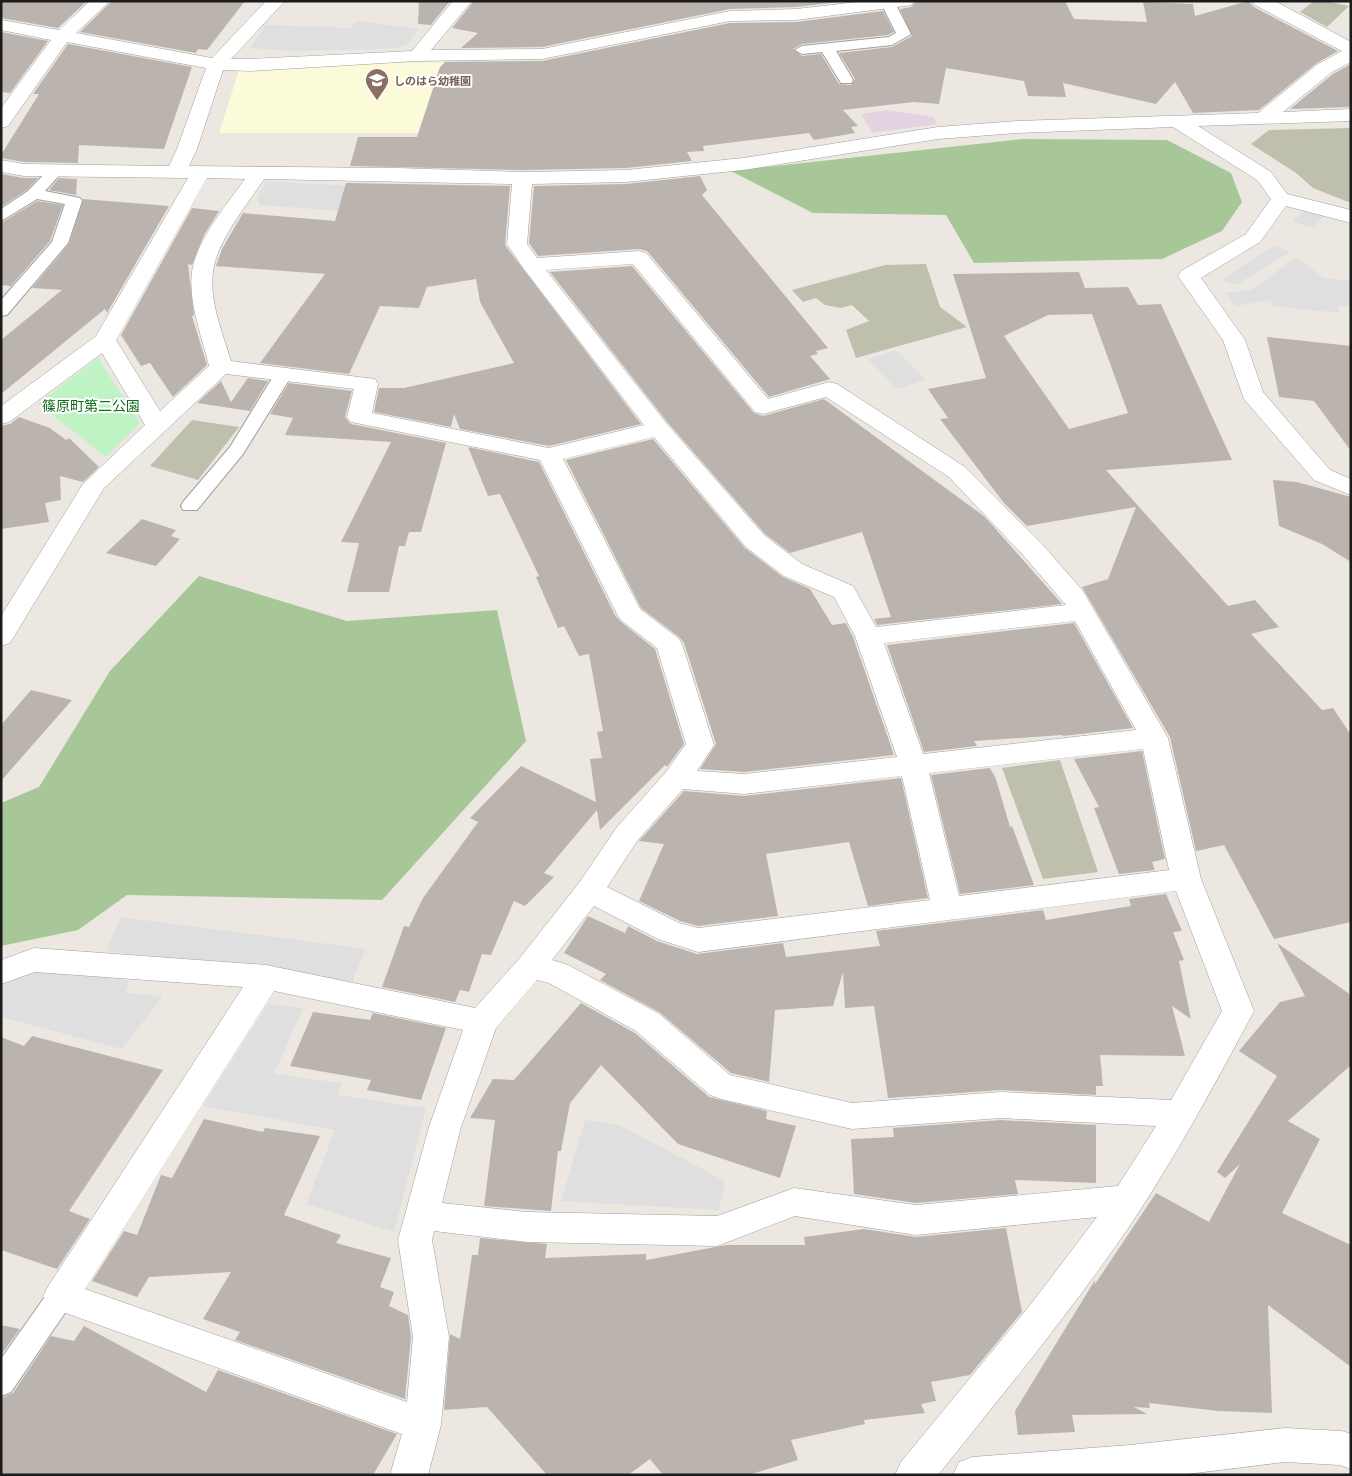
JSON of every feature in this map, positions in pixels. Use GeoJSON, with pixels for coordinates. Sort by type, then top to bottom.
{"type":"FeatureCollection","features":[{"type":"Feature","properties":{"kind":"street"},"geometry":{"type":"LineString","coordinates":[[1,122],[63,36],[101,1]]}},
{"type":"Feature","properties":{"kind":"street"},"geometry":{"type":"LineString","coordinates":[[176,172],[187,149],[216,64],[276,1]]}},
{"type":"Feature","properties":{"kind":"street"},"geometry":{"type":"LineString","coordinates":[[417,56],[463,1]]}},
{"type":"Feature","properties":{"kind":"street"},"geometry":{"type":"LineString","coordinates":[[1262,1],[1351,49]]}},
{"type":"Feature","properties":{"kind":"street"},"geometry":{"type":"LineString","coordinates":[[1,25],[216,64],[251,65],[417,56],[542,54],[731,8],[761,17],[884,3]]}},
{"type":"Feature","properties":{"kind":"street"},"geometry":{"type":"LineString","coordinates":[[1262,119],[1325,68],[1351,54]]}},
{"type":"Feature","properties":{"kind":"street"},"geometry":{"type":"LineString","coordinates":[[1,166],[24,170],[54,171],[259,172],[523,178],[626,176],[743,164],[938,132],[1017,127],[1351,116]]}},
{"type":"Feature","properties":{"kind":"street"},"geometry":{"type":"LineString","coordinates":[[1178,122],[1264,176],[1281,199],[1298,201],[1351,217]]}},
{"type":"Feature","properties":{"kind":"street"},"geometry":{"type":"LineString","coordinates":[[1,416],[105,340],[201,172]]}},
{"type":"Feature","properties":{"kind":"street"},"geometry":{"type":"LineString","coordinates":[[221,367],[205,298],[202,272],[207,256],[259,172]]}},
{"type":"Feature","properties":{"kind":"street"},"geometry":{"type":"LineString","coordinates":[[523,178],[517,244],[530,265],[659,429],[754,541],[793,570],[844,592],[868,636],[913,764],[947,909]]}},
{"type":"Feature","properties":{"kind":"street"},"geometry":{"type":"LineString","coordinates":[[1281,199],[1253,238],[1189,276],[1234,340],[1252,394],[1322,475],[1348,487]]}},
{"type":"Feature","properties":{"kind":"street"},"geometry":{"type":"LineString","coordinates":[[530,265],[639,257],[764,407],[830,390],[957,472],[1033,550],[1074,597],[1154,738],[1186,879],[1238,1011],[1127,1200],[1021,1346],[914,1475]]}},
{"type":"Feature","properties":{"kind":"street"},"geometry":{"type":"LineString","coordinates":[[105,340],[157,426]]}},
{"type":"Feature","properties":{"kind":"street"},"geometry":{"type":"LineString","coordinates":[[221,367],[367,384],[359,417],[549,455],[659,429]]}},
{"type":"Feature","properties":{"kind":"street"},"geometry":{"type":"LineString","coordinates":[[1,636],[94,484],[221,367]]}},
{"type":"Feature","properties":{"kind":"street"},"geometry":{"type":"LineString","coordinates":[[408,1475],[423,1424],[432,1337],[415,1240],[445,1127],[482,1022],[530,967],[589,891],[627,834],[676,779],[700,745],[669,644],[630,614],[549,455]]}},
{"type":"Feature","properties":{"kind":"street"},"geometry":{"type":"LineString","coordinates":[[868,636],[1083,612]]}},
{"type":"Feature","properties":{"kind":"street"},"geometry":{"type":"LineString","coordinates":[[676,779],[744,784],[1154,738]]}},
{"type":"Feature","properties":{"kind":"street"},"geometry":{"type":"LineString","coordinates":[[589,891],[670,931],[698,940],[1186,879]]}},
{"type":"Feature","properties":{"kind":"street"},"geometry":{"type":"LineString","coordinates":[[1,972],[34,960],[266,976],[482,1022]]}},
{"type":"Feature","properties":{"kind":"street"},"geometry":{"type":"LineString","coordinates":[[530,967],[557,973],[647,1022],[721,1086],[852,1116],[1001,1106],[1179,1114]]}},
{"type":"Feature","properties":{"kind":"street"},"geometry":{"type":"LineString","coordinates":[[266,976],[61,1296],[423,1424]]}},
{"type":"Feature","properties":{"kind":"street"},"geometry":{"type":"LineString","coordinates":[[422,1215],[527,1227],[717,1231],[794,1202],[916,1220],[1127,1200]]}},
{"type":"Feature","properties":{"kind":"street"},"geometry":{"type":"LineString","coordinates":[[972,1475],[1130,1464],[1285,1445],[1342,1448],[1351,1452]]}},
{"type":"Feature","properties":{"kind":"lane"},"geometry":{"type":"LineString","coordinates":[[802,50],[892,41],[904,34],[884,3]]}},
{"type":"Feature","properties":{"kind":"lane"},"geometry":{"type":"LineString","coordinates":[[827,48],[846,80]]}},
{"type":"Feature","properties":{"kind":"lane"},"geometry":{"type":"LineString","coordinates":[[1,216],[34,194],[54,171]]}},
{"type":"Feature","properties":{"kind":"lane"},"geometry":{"type":"LineString","coordinates":[[1,311],[60,243],[74,201],[34,194]]}},
{"type":"Feature","properties":{"kind":"lane"},"geometry":{"type":"LineString","coordinates":[[190,506],[237,450],[282,375]]}},
{"type":"Feature","properties":{"kind":"lane"},"geometry":{"type":"LineString","coordinates":[[1,1383],[61,1296]]}},
{"type":"Feature","properties":{"kind":"shaded area"},"geometry":{"type":"Polygon","coordinates":[[[1314,1],[1326,1],[1349,6],[1327,27],[1300,12],[1314,1]]]}},
{"type":"Feature","properties":{"kind":"shaded area"},"geometry":{"type":"Polygon","coordinates":[[[358,21],[419,29],[406,46],[387,49],[292,51],[250,48],[266,25],[350,28],[358,21]]]}},
{"type":"Feature","properties":{"kind":"shaded area","name":"しのはら幼稚園"},"geometry":{"type":"Polygon","coordinates":[[[363,63],[527,63],[522,133],[219,133],[239,70],[363,63]]]}},
{"type":"Feature","properties":{"kind":"shaded area"},"geometry":{"type":"Polygon","coordinates":[[[887,110],[934,117],[937,124],[873,133],[861,114],[887,110]]]}},
{"type":"Feature","properties":{"kind":"shaded area"},"geometry":{"type":"Polygon","coordinates":[[[1351,128],[1351,203],[1313,188],[1296,173],[1251,144],[1269,130],[1351,128]]]}},
{"type":"Feature","properties":{"kind":"shaded area"},"geometry":{"type":"Polygon","coordinates":[[[1022,139],[1167,140],[1231,173],[1242,202],[1222,231],[1162,259],[974,263],[946,215],[813,213],[731,171],[1022,139]]]}},
{"type":"Feature","properties":{"kind":"shaded area"},"geometry":{"type":"Polygon","coordinates":[[[266,181],[355,186],[341,211],[260,205],[257,198],[266,181]]]}},
{"type":"Feature","properties":{"kind":"shaded area"},"geometry":{"type":"Polygon","coordinates":[[[1306,208],[1326,214],[1313,227],[1292,222],[1306,208]]]}},
{"type":"Feature","properties":{"kind":"shaded area"},"geometry":{"type":"Polygon","coordinates":[[[1274,246],[1290,252],[1236,285],[1221,280],[1274,246]]]}},
{"type":"Feature","properties":{"kind":"shaded area"},"geometry":{"type":"Polygon","coordinates":[[[1297,257],[1323,278],[1351,281],[1351,307],[1338,306],[1340,313],[1272,306],[1271,300],[1236,306],[1225,293],[1252,290],[1297,257]]]}},
{"type":"Feature","properties":{"kind":"shaded area"},"geometry":{"type":"Polygon","coordinates":[[[926,264],[940,307],[967,327],[856,358],[846,330],[869,321],[852,305],[841,308],[825,305],[816,298],[803,302],[792,290],[885,265],[926,264]]]}},
{"type":"Feature","properties":{"kind":"shaded area"},"geometry":{"type":"Polygon","coordinates":[[[896,350],[926,380],[897,389],[868,359],[896,350]]]}},
{"type":"Feature","properties":{"kind":"shaded area"},"geometry":{"type":"Polygon","coordinates":[[[192,420],[239,427],[198,480],[150,466],[192,420]]]}},
{"type":"Feature","properties":{"kind":"shaded area"},"geometry":{"type":"Polygon","coordinates":[[[199,576],[347,621],[497,610],[526,741],[382,900],[127,895],[78,930],[1,946],[1,803],[39,787],[110,671],[199,576]]]}},
{"type":"Feature","properties":{"kind":"shaded area"},"geometry":{"type":"Polygon","coordinates":[[[1060,760],[1098,872],[1043,879],[1002,768],[1060,760]]]}},
{"type":"Feature","properties":{"kind":"shaded area"},"geometry":{"type":"Polygon","coordinates":[[[121,917],[366,949],[351,985],[266,969],[106,951],[121,917]]]}},
{"type":"Feature","properties":{"kind":"shaded area"},"geometry":{"type":"Polygon","coordinates":[[[54,971],[129,981],[126,993],[163,996],[122,1049],[1,1017],[1,985],[9,975],[54,971]]]}},
{"type":"Feature","properties":{"kind":"shaded area"},"geometry":{"type":"Polygon","coordinates":[[[268,1004],[303,1008],[274,1074],[342,1083],[338,1095],[426,1108],[394,1232],[306,1204],[335,1130],[203,1106],[268,1004]]]}},
{"type":"Feature","properties":{"kind":"shaded area"},"geometry":{"type":"Polygon","coordinates":[[[585,1120],[619,1125],[725,1181],[719,1210],[561,1201],[585,1120]]]}},
{"type":"Feature","properties":{"kind":"green space","name":"篠原町第二公園"},"geometry":{"type":"Polygon","coordinates":[[[98,358],[140,423],[106,457],[38,404],[98,358]]]}},
{"type":"Feature","properties":{"kind":"building"},"geometry":{"type":"Polygon","coordinates":[[[1,1],[87,1],[58,28],[1,18],[1,1]]]}},
{"type":"Feature","properties":{"kind":"building"},"geometry":{"type":"Polygon","coordinates":[[[112,1],[245,1],[207,50],[198,49],[196,53],[80,32],[112,1]]]}},
{"type":"Feature","properties":{"kind":"building"},"geometry":{"type":"Polygon","coordinates":[[[419,1],[450,1],[431,25],[418,24],[419,1]]]}},
{"type":"Feature","properties":{"kind":"building"},"geometry":{"type":"Polygon","coordinates":[[[474,1],[847,1],[796,7],[730,9],[542,47],[461,48],[478,33],[452,28],[474,1]]]}},
{"type":"Feature","properties":{"kind":"building"},"geometry":{"type":"Polygon","coordinates":[[[916,1],[1065,1],[1074,19],[1147,22],[1143,2],[1193,4],[1195,16],[1248,1],[1254,7],[1338,51],[1317,63],[1259,110],[1193,113],[1175,82],[1156,104],[1063,83],[1066,97],[1028,96],[1024,81],[946,68],[939,104],[914,102],[843,110],[858,126],[851,127],[855,133],[814,140],[809,133],[703,146],[704,151],[687,152],[692,161],[626,168],[523,170],[350,166],[358,137],[417,137],[440,67],[445,62],[542,61],[730,23],[796,22],[883,11],[894,32],[888,35],[802,44],[793,49],[802,56],[821,54],[839,84],[851,85],[855,79],[839,53],[892,47],[912,36],[900,9],[911,7],[916,1]]]}},
{"type":"Feature","properties":{"kind":"building"},"geometry":{"type":"Polygon","coordinates":[[[1,32],[48,41],[10,93],[1,92],[1,32]]]}},
{"type":"Feature","properties":{"kind":"building"},"geometry":{"type":"Polygon","coordinates":[[[68,44],[192,67],[164,149],[79,145],[78,163],[24,162],[1,158],[1,155],[39,94],[33,94],[68,44]]]}},
{"type":"Feature","properties":{"kind":"building"},"geometry":{"type":"Polygon","coordinates":[[[1351,64],[1351,107],[1290,109],[1333,74],[1351,64]]]}},
{"type":"Feature","properties":{"kind":"building"},"geometry":{"type":"Polygon","coordinates":[[[1,174],[24,178],[38,178],[27,190],[1,207],[1,174]]]}},
{"type":"Feature","properties":{"kind":"building"},"geometry":{"type":"Polygon","coordinates":[[[700,176],[707,190],[702,195],[828,348],[816,351],[818,354],[810,356],[830,379],[769,397],[647,251],[639,249],[538,256],[529,243],[534,186],[626,184],[700,176]]]}},
{"type":"Feature","properties":{"kind":"building"},"geometry":{"type":"Polygon","coordinates":[[[59,178],[77,179],[76,195],[49,190],[59,178]]]}},
{"type":"Feature","properties":{"kind":"building"},"geometry":{"type":"Polygon","coordinates":[[[346,183],[510,186],[505,245],[641,424],[549,446],[460,429],[454,414],[451,427],[374,412],[379,388],[404,388],[514,363],[480,302],[476,279],[427,287],[419,308],[380,306],[349,374],[260,363],[325,274],[216,266],[222,249],[243,213],[335,221],[346,183]]]}},
{"type":"Feature","properties":{"kind":"building"},"geometry":{"type":"Polygon","coordinates":[[[83,199],[169,206],[107,313],[105,309],[1,394],[1,340],[62,290],[32,288],[69,244],[83,199]]]}},
{"type":"Feature","properties":{"kind":"building"},"geometry":{"type":"Polygon","coordinates":[[[37,201],[63,205],[50,241],[11,286],[1,285],[1,223],[37,201]]]}},
{"type":"Feature","properties":{"kind":"building"},"geometry":{"type":"Polygon","coordinates":[[[192,208],[219,211],[204,235],[192,265],[188,264],[194,315],[192,316],[207,365],[173,397],[150,363],[141,366],[121,335],[192,208]]]}},
{"type":"Feature","properties":{"kind":"building"},"geometry":{"type":"Polygon","coordinates":[[[632,266],[754,413],[763,416],[824,399],[985,517],[1062,604],[877,625],[874,619],[891,617],[862,532],[790,553],[765,534],[668,423],[550,272],[632,266]]]}},
{"type":"Feature","properties":{"kind":"building"},"geometry":{"type":"Polygon","coordinates":[[[1079,272],[1085,288],[1128,287],[1138,305],[1161,304],[1232,460],[1106,470],[1228,606],[1255,600],[1279,627],[1251,634],[1322,710],[1333,708],[1351,735],[1351,922],[1274,939],[1224,845],[1196,851],[1170,737],[1082,587],[1108,579],[1136,507],[1027,526],[1004,503],[940,419],[948,418],[928,389],[986,378],[953,274],[1079,272]],[[1092,314],[1048,315],[1004,336],[1069,429],[1128,413],[1092,314]]]}},
{"type":"Feature","properties":{"kind":"building"},"geometry":{"type":"Polygon","coordinates":[[[1267,337],[1351,346],[1351,451],[1314,401],[1279,397],[1267,337]]]}},
{"type":"Feature","properties":{"kind":"building"},"geometry":{"type":"Polygon","coordinates":[[[248,378],[268,381],[250,411],[197,403],[221,381],[231,402],[248,378]]]}},
{"type":"Feature","properties":{"kind":"building"},"geometry":{"type":"Polygon","coordinates":[[[289,383],[352,391],[345,417],[351,424],[446,443],[421,532],[409,532],[405,546],[399,546],[389,592],[347,592],[359,543],[341,542],[391,442],[285,435],[293,418],[270,414],[289,383]]]}},
{"type":"Feature","properties":{"kind":"building"},"geometry":{"type":"Polygon","coordinates":[[[19,417],[50,428],[66,440],[69,438],[99,467],[83,482],[60,476],[61,500],[45,503],[49,522],[1,529],[1,426],[10,424],[19,417]]]}},
{"type":"Feature","properties":{"kind":"building"},"geometry":{"type":"Polygon","coordinates":[[[653,439],[745,548],[783,577],[810,589],[832,625],[846,623],[853,637],[894,755],[744,772],[700,769],[716,744],[684,643],[641,608],[566,460],[653,439]]]}},
{"type":"Feature","properties":{"kind":"building"},"geometry":{"type":"Polygon","coordinates":[[[468,447],[539,462],[615,615],[655,649],[684,744],[667,767],[665,765],[600,830],[597,810],[544,873],[554,877],[525,906],[514,901],[491,955],[482,954],[469,992],[460,990],[455,1002],[382,987],[404,926],[409,927],[423,898],[478,822],[470,818],[521,766],[596,802],[590,759],[602,758],[597,732],[603,731],[589,654],[579,656],[564,626],[558,628],[536,577],[539,576],[500,494],[488,496],[468,447]]]}},
{"type":"Feature","properties":{"kind":"building"},"geometry":{"type":"Polygon","coordinates":[[[1273,480],[1297,482],[1351,497],[1351,562],[1322,544],[1279,526],[1273,480]]]}},
{"type":"Feature","properties":{"kind":"building"},"geometry":{"type":"Polygon","coordinates":[[[142,519],[176,530],[171,536],[180,539],[156,566],[106,553],[142,519]]]}},
{"type":"Feature","properties":{"kind":"building"},"geometry":{"type":"Polygon","coordinates":[[[1074,623],[1133,728],[1063,736],[974,741],[977,746],[924,752],[887,645],[1074,623]]]}},
{"type":"Feature","properties":{"kind":"building"},"geometry":{"type":"Polygon","coordinates":[[[31,690],[72,700],[1,781],[1,725],[31,690]]]}},
{"type":"Feature","properties":{"kind":"building"},"geometry":{"type":"Polygon","coordinates":[[[1142,751],[1165,859],[1152,862],[1155,870],[1119,874],[1094,808],[1099,807],[1074,759],[1142,751]]]}},
{"type":"Feature","properties":{"kind":"building"},"geometry":{"type":"Polygon","coordinates":[[[990,768],[996,779],[1010,827],[1012,826],[1034,885],[960,894],[931,775],[990,768]]]}},
{"type":"Feature","properties":{"kind":"building"},"geometry":{"type":"Polygon","coordinates":[[[901,778],[928,898],[868,906],[849,842],[766,854],[778,916],[698,926],[680,921],[639,901],[664,844],[639,841],[684,791],[744,796],[901,778]]]}},
{"type":"Feature","properties":{"kind":"building"},"geometry":{"type":"Polygon","coordinates":[[[1166,894],[1182,931],[1173,932],[1184,960],[1179,961],[1191,1019],[1172,1006],[1185,1056],[1100,1055],[1103,1086],[1096,1086],[1096,1095],[1001,1090],[888,1098],[874,1006],[845,1008],[843,972],[833,1006],[775,1010],[769,1082],[731,1073],[659,1012],[600,980],[606,974],[564,953],[588,916],[625,933],[628,926],[657,941],[697,954],[783,943],[786,957],[880,946],[876,931],[1043,910],[1046,920],[1131,906],[1129,899],[1166,894]]]}},
{"type":"Feature","properties":{"kind":"building"},"geometry":{"type":"Polygon","coordinates":[[[1277,943],[1351,995],[1351,1065],[1288,1121],[1320,1139],[1282,1213],[1351,1245],[1351,1367],[1268,1305],[1272,1413],[1218,1411],[1149,1403],[1150,1408],[1134,1407],[1147,1414],[1072,1415],[1075,1432],[1018,1435],[1015,1411],[1095,1280],[1095,1284],[1156,1193],[1209,1222],[1240,1164],[1225,1178],[1217,1172],[1277,1076],[1239,1051],[1280,1002],[1305,996],[1277,943]]]}},
{"type":"Feature","properties":{"kind":"building"},"geometry":{"type":"Polygon","coordinates":[[[581,1003],[635,1033],[709,1097],[767,1111],[766,1119],[796,1126],[780,1178],[678,1144],[601,1065],[570,1103],[561,1151],[558,1151],[551,1211],[484,1206],[495,1120],[470,1118],[493,1079],[514,1080],[581,1003]]]}},
{"type":"Feature","properties":{"kind":"building"},"geometry":{"type":"Polygon","coordinates":[[[313,1012],[370,1020],[373,1013],[446,1028],[421,1100],[367,1090],[371,1080],[290,1066],[313,1012]]]}},
{"type":"Feature","properties":{"kind":"building"},"geometry":{"type":"Polygon","coordinates":[[[32,1036],[163,1070],[69,1211],[90,1219],[57,1269],[1,1250],[1,1037],[24,1046],[32,1036]]]}},
{"type":"Feature","properties":{"kind":"building"},"geometry":{"type":"Polygon","coordinates":[[[204,1119],[263,1132],[265,1128],[320,1136],[284,1215],[341,1235],[336,1243],[391,1258],[380,1287],[394,1292],[389,1306],[408,1315],[411,1337],[405,1399],[235,1340],[240,1332],[203,1319],[231,1272],[149,1277],[137,1297],[92,1281],[124,1231],[137,1235],[161,1175],[172,1178],[204,1119]]]}},
{"type":"Feature","properties":{"kind":"building"},"geometry":{"type":"Polygon","coordinates":[[[1001,1120],[1096,1125],[1096,1183],[1015,1180],[1018,1194],[916,1203],[854,1194],[851,1139],[894,1137],[893,1128],[1001,1120]]]}},
{"type":"Feature","properties":{"kind":"building"},"geometry":{"type":"Polygon","coordinates":[[[1006,1228],[1022,1312],[970,1375],[931,1382],[936,1401],[921,1404],[925,1413],[864,1420],[865,1424],[791,1440],[798,1460],[748,1475],[663,1475],[650,1459],[628,1475],[547,1475],[487,1407],[444,1410],[450,1334],[460,1339],[472,1255],[478,1255],[480,1238],[547,1244],[545,1258],[646,1254],[646,1260],[726,1245],[805,1245],[804,1237],[864,1229],[916,1237],[1006,1228]]]}},
{"type":"Feature","properties":{"kind":"building"},"geometry":{"type":"Polygon","coordinates":[[[1,1325],[20,1329],[1,1355],[1,1325]]]}},
{"type":"Feature","properties":{"kind":"building"},"geometry":{"type":"Polygon","coordinates":[[[84,1326],[206,1392],[218,1370],[397,1434],[373,1475],[1,1475],[1,1398],[13,1393],[51,1336],[74,1341],[84,1326]]]}},
{"type":"Feature","properties":{"kind":"place","name":"しのはら幼稚園"},"geometry":{"type":"Point","coordinates":[377,101]}}]}
